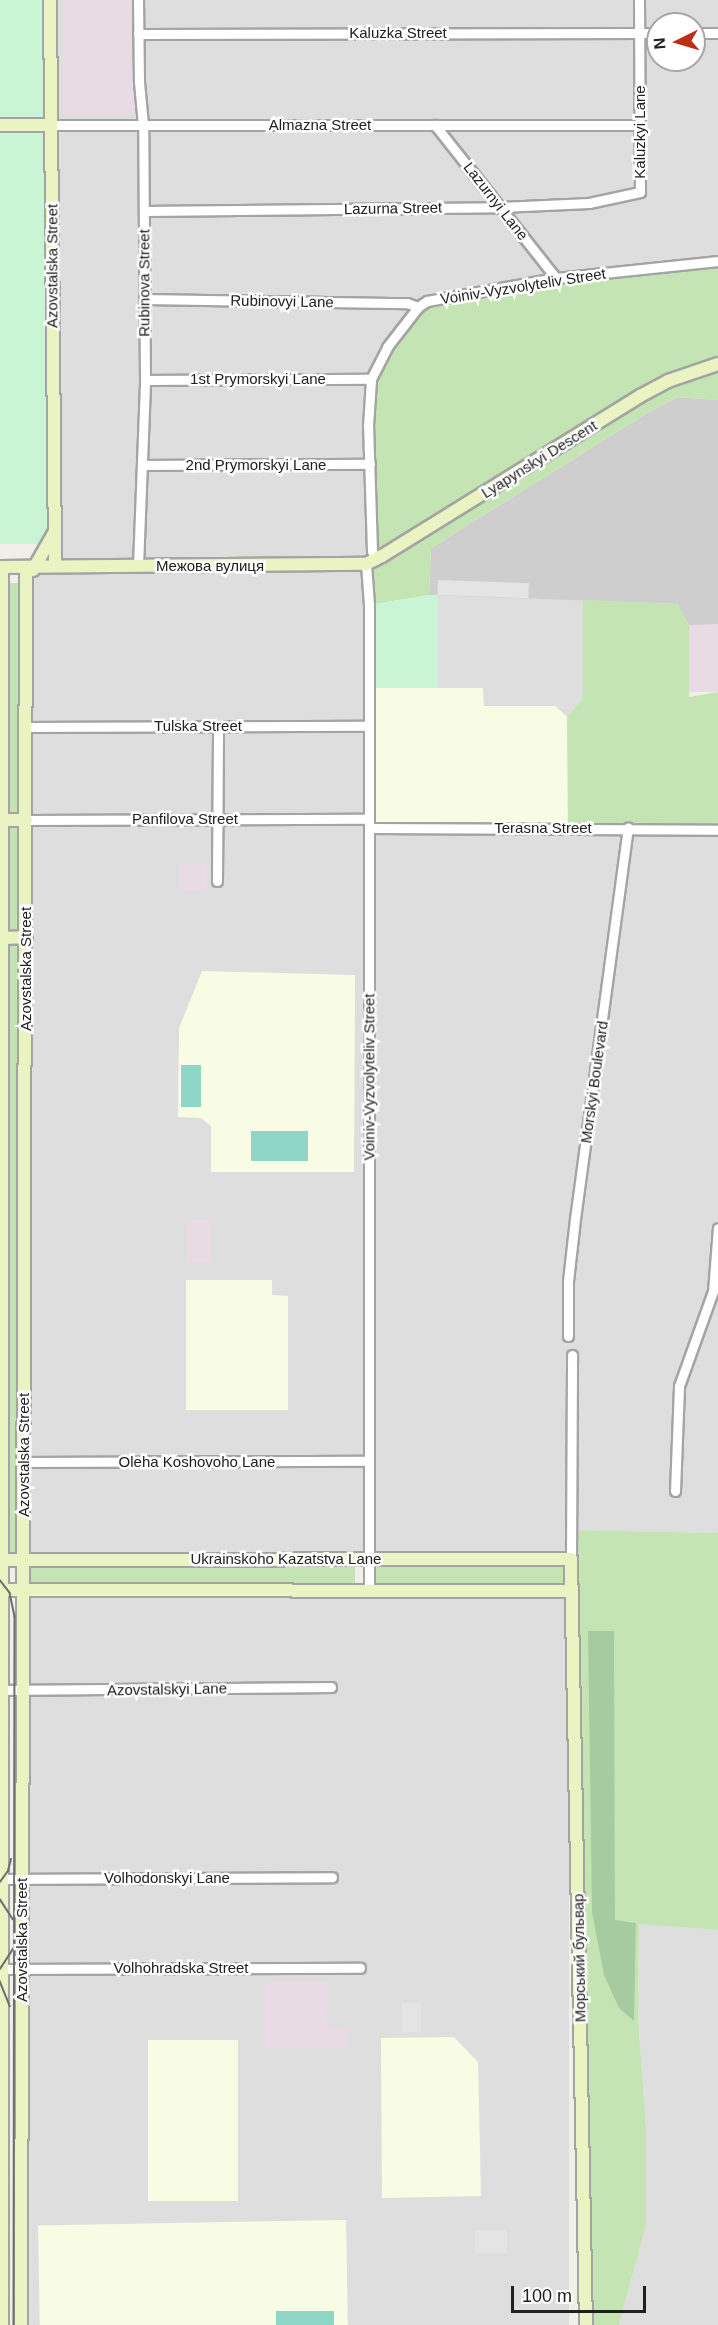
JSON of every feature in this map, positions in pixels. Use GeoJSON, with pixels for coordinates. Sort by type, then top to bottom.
{"type":"FeatureCollection","features":[{"type":"Feature","properties":{"kind":"street","name":"Azovstalska Street"},"geometry":{"type":"LineString","coordinates":[[50,0],[55,566]]}},
{"type":"Feature","properties":{"kind":"street","name":"Rubinova Street"},"geometry":{"type":"LineString","coordinates":[[138,0],[143,125],[145,380],[138,566]]}},
{"type":"Feature","properties":{"kind":"street","name":"Kaluzkyi Lane"},"geometry":{"type":"LineString","coordinates":[[639,0],[640,192]]}},
{"type":"Feature","properties":{"kind":"street","name":"Kaluzka Street"},"geometry":{"type":"LineString","coordinates":[[138,34],[646,33]]}},
{"type":"Feature","properties":{"kind":"street","name":"Almazna Street"},"geometry":{"type":"LineString","coordinates":[[0,125],[640,125]]}},
{"type":"Feature","properties":{"kind":"street","name":"Lazurnyi Lane"},"geometry":{"type":"LineString","coordinates":[[435,125],[556,278]]}},
{"type":"Feature","properties":{"kind":"street","name":"Lazurna Street"},"geometry":{"type":"LineString","coordinates":[[144,211],[501,207],[589,203],[640,192]]}},
{"type":"Feature","properties":{"kind":"street","name":"Voiniv-Vyzvolyteliv Street"},"geometry":{"type":"LineString","coordinates":[[369,1590],[369,604],[372,551],[368,426],[371,379],[387,347],[418,307],[427,301],[556,278],[718,261]]}},
{"type":"Feature","properties":{"kind":"street","name":"Rubinovyi Lane"},"geometry":{"type":"LineString","coordinates":[[144,299],[407,303],[418,307]]}},
{"type":"Feature","properties":{"kind":"street","name":"Lyapynskyi Descent"},"geometry":{"type":"LineString","coordinates":[[371,562],[640,396],[668,381],[718,364]]}},
{"type":"Feature","properties":{"kind":"street","name":"1st Prymorskyi Lane"},"geometry":{"type":"LineString","coordinates":[[145,380],[371,379]]}},
{"type":"Feature","properties":{"kind":"street","name":"2nd Prymorskyi Lane"},"geometry":{"type":"LineString","coordinates":[[142,465],[370,464]]}},
{"type":"Feature","properties":{"kind":"street","name":"Azovstalska Street"},"geometry":{"type":"LineString","coordinates":[[21,2325],[26,584],[31,566],[54,532]]}},
{"type":"Feature","properties":{"kind":"street","name":"Межова вулиця"},"geometry":{"type":"LineString","coordinates":[[1,567],[371,562]]}},
{"type":"Feature","properties":{"kind":"street","name":"Azovstalska Street"},"geometry":{"type":"LineString","coordinates":[[1,567],[2,2325]]}},
{"type":"Feature","properties":{"kind":"street"},"geometry":{"type":"LineString","coordinates":[[217,881],[218,726]]}},
{"type":"Feature","properties":{"kind":"street","name":"Tulska Street"},"geometry":{"type":"LineString","coordinates":[[26,727],[369,726]]}},
{"type":"Feature","properties":{"kind":"street","name":"Panfilova Street"},"geometry":{"type":"LineString","coordinates":[[1,820],[217,819],[369,823]]}},
{"type":"Feature","properties":{"kind":"street","name":"Terasna Street"},"geometry":{"type":"LineString","coordinates":[[369,823],[718,830]]}},
{"type":"Feature","properties":{"kind":"street","name":"Morskyi Boulevard"},"geometry":{"type":"LineString","coordinates":[[568,1336],[568,1281],[575,1219],[628,828]]}},
{"type":"Feature","properties":{"kind":"street"},"geometry":{"type":"LineString","coordinates":[[2,938],[26,938]]}},
{"type":"Feature","properties":{"kind":"street"},"geometry":{"type":"LineString","coordinates":[[1,1161],[25,1161]]}},
{"type":"Feature","properties":{"kind":"street"},"geometry":{"type":"LineString","coordinates":[[675,1491],[679,1386],[713,1291],[718,1228]]}},
{"type":"Feature","properties":{"kind":"street"},"geometry":{"type":"LineString","coordinates":[[572,1355],[572,1591]]}},
{"type":"Feature","properties":{"kind":"street","name":"Oleha Koshovoho Lane"},"geometry":{"type":"LineString","coordinates":[[24,1462],[369,1461]]}},
{"type":"Feature","properties":{"kind":"street","name":"Ukrainskoho Kazatstva Lane"},"geometry":{"type":"LineString","coordinates":[[0,1560],[571,1559]]}},
{"type":"Feature","properties":{"kind":"street","name":"Ukrainskoho Kazatstva Lane"},"geometry":{"type":"LineString","coordinates":[[1,1590],[572,1591]]}},
{"type":"Feature","properties":{"kind":"street","name":"Морський бульвар"},"geometry":{"type":"LineString","coordinates":[[572,1591],[586,2325]]}},
{"type":"Feature","properties":{"kind":"street","name":"Azovstalskyi Lane"},"geometry":{"type":"LineString","coordinates":[[2,1690],[332,1687]]}},
{"type":"Feature","properties":{"kind":"street","name":"Volhodonskyi Lane"},"geometry":{"type":"LineString","coordinates":[[2,1879],[332,1877]]}},
{"type":"Feature","properties":{"kind":"street","name":"Volhohradska Street"},"geometry":{"type":"LineString","coordinates":[[2,1969],[360,1968]]}},
{"type":"Feature","properties":{"kind":"shaded area"},"geometry":{"type":"Polygon","coordinates":[[[53,0],[718,0],[718,261],[370,464],[369,828],[718,828],[718,1533],[567,1530],[567,1556],[27,1557],[29,584],[57,534],[53,0]]]}},
{"type":"Feature","properties":{"kind":"shaded area"},"geometry":{"type":"Polygon","coordinates":[[[63,0],[134,0],[133,87],[137,111],[131,116],[63,115],[63,0]]]}},
{"type":"Feature","properties":{"kind":"shaded area"},"geometry":{"type":"Polygon","coordinates":[[[678,397],[718,400],[718,624],[689,625],[677,604],[429,595],[431,548],[647,413],[678,397]]]}},
{"type":"Feature","properties":{"kind":"shaded area"},"geometry":{"type":"Polygon","coordinates":[[[438,580],[529,583],[528,598],[437,595],[438,580]]]}},
{"type":"Feature","properties":{"kind":"shaded area"},"geometry":{"type":"Polygon","coordinates":[[[438,595],[583,600],[583,698],[567,717],[555,706],[483,706],[483,688],[438,688],[438,595]]]}},
{"type":"Feature","properties":{"kind":"shaded area"},"geometry":{"type":"Polygon","coordinates":[[[689,624],[718,624],[718,692],[689,692],[689,624]]]}},
{"type":"Feature","properties":{"kind":"shaded area"},"geometry":{"type":"Polygon","coordinates":[[[369,688],[483,688],[484,706],[555,706],[567,717],[568,829],[369,828],[369,688]]]}},
{"type":"Feature","properties":{"kind":"shaded area"},"geometry":{"type":"Polygon","coordinates":[[[179,864],[207,864],[207,891],[179,891],[179,864]]]}},
{"type":"Feature","properties":{"kind":"shaded area"},"geometry":{"type":"Polygon","coordinates":[[[202,971],[355,975],[354,1172],[211,1172],[211,1126],[201,1118],[178,1117],[179,1028],[202,971]]]}},
{"type":"Feature","properties":{"kind":"shaded area"},"geometry":{"type":"Polygon","coordinates":[[[181,1065],[201,1065],[201,1107],[181,1107],[181,1065]]]}},
{"type":"Feature","properties":{"kind":"shaded area"},"geometry":{"type":"Polygon","coordinates":[[[251,1131],[308,1131],[308,1161],[251,1161],[251,1131]]]}},
{"type":"Feature","properties":{"kind":"shaded area"},"geometry":{"type":"Polygon","coordinates":[[[186,1220],[211,1220],[211,1263],[186,1263],[186,1220]]]}},
{"type":"Feature","properties":{"kind":"shaded area"},"geometry":{"type":"Polygon","coordinates":[[[186,1280],[272,1280],[272,1295],[288,1296],[288,1410],[186,1410],[186,1280]]]}},
{"type":"Feature","properties":{"kind":"shaded area"},"geometry":{"type":"Polygon","coordinates":[[[25,1593],[569,1593],[569,2325],[25,2325],[25,1593]]]}},
{"type":"Feature","properties":{"kind":"shaded area"},"geometry":{"type":"Polygon","coordinates":[[[639,1923],[718,1930],[718,2325],[619,2325],[646,2225],[646,2127],[638,2017],[639,1923]]]}},
{"type":"Feature","properties":{"kind":"shaded area"},"geometry":{"type":"Polygon","coordinates":[[[265,1981],[328,1981],[327,2027],[348,2028],[348,2049],[265,2048],[265,1981]]]}},
{"type":"Feature","properties":{"kind":"shaded area"},"geometry":{"type":"Polygon","coordinates":[[[402,2003],[421,2003],[421,2032],[402,2032],[402,2003]]]}},
{"type":"Feature","properties":{"kind":"shaded area"},"geometry":{"type":"Polygon","coordinates":[[[454,2037],[478,2062],[481,2196],[382,2198],[381,2038],[454,2037]]]}},
{"type":"Feature","properties":{"kind":"shaded area"},"geometry":{"type":"Polygon","coordinates":[[[148,2040],[238,2040],[238,2201],[148,2201],[148,2040]]]}},
{"type":"Feature","properties":{"kind":"shaded area"},"geometry":{"type":"Polygon","coordinates":[[[346,2220],[348,2325],[40,2325],[38,2225],[346,2220]]]}},
{"type":"Feature","properties":{"kind":"shaded area"},"geometry":{"type":"Polygon","coordinates":[[[475,2230],[507,2230],[507,2253],[475,2253],[475,2230]]]}},
{"type":"Feature","properties":{"kind":"shaded area"},"geometry":{"type":"Polygon","coordinates":[[[276,2311],[334,2311],[334,2325],[276,2325],[276,2311]]]}},
{"type":"Feature","properties":{"kind":"green space"},"geometry":{"type":"Polygon","coordinates":[[[0,0],[47,0],[52,531],[45,544],[0,544],[0,0]]]}},
{"type":"Feature","properties":{"kind":"green space"},"geometry":{"type":"Polygon","coordinates":[[[718,261],[718,400],[678,397],[647,413],[431,548],[429,595],[369,605],[371,379],[418,307],[556,278],[718,261]]]}},
{"type":"Feature","properties":{"kind":"green space"},"geometry":{"type":"Polygon","coordinates":[[[4,583],[24,583],[24,1557],[4,1557],[4,583]]]}},
{"type":"Feature","properties":{"kind":"green space"},"geometry":{"type":"Polygon","coordinates":[[[438,595],[438,688],[369,688],[369,605],[438,595]]]}},
{"type":"Feature","properties":{"kind":"green space"},"geometry":{"type":"Polygon","coordinates":[[[583,600],[677,604],[689,625],[689,697],[718,692],[718,828],[568,829],[567,717],[583,698],[583,600]]]}},
{"type":"Feature","properties":{"kind":"green space"},"geometry":{"type":"Polygon","coordinates":[[[574,1530],[718,1533],[718,1930],[639,1924],[638,2017],[646,2127],[646,2225],[619,2325],[590,2325],[574,1530]]]}},
{"type":"Feature","properties":{"kind":"green space"},"geometry":{"type":"Polygon","coordinates":[[[27,1562],[355,1562],[355,1588],[27,1588],[27,1562]]]}},
{"type":"Feature","properties":{"kind":"green space"},"geometry":{"type":"Polygon","coordinates":[[[376,1562],[567,1562],[567,1588],[376,1588],[376,1562]]]}},
{"type":"Feature","properties":{"kind":"green space"},"geometry":{"type":"Polygon","coordinates":[[[588,1631],[614,1631],[615,1920],[636,1923],[634,2021],[619,2008],[604,1975],[592,1912],[588,1631]]]}},
{"type":"Feature","properties":{"kind":"tram line"},"geometry":{"type":"LineString","coordinates":[[0,1580],[10,1593],[15,1616],[14,2325]]}},
{"type":"Feature","properties":{"kind":"tram line"},"geometry":{"type":"LineString","coordinates":[[0,1882],[8,1871],[11,1859]]}},
{"type":"Feature","properties":{"kind":"tram line"},"geometry":{"type":"LineString","coordinates":[[0,1899],[13,1919]]}},
{"type":"Feature","properties":{"kind":"tram line"},"geometry":{"type":"LineString","coordinates":[[0,1969],[13,1949]]}},
{"type":"Feature","properties":{"kind":"tram line"},"geometry":{"type":"LineString","coordinates":[[0,1981],[10,2006]]}}]}
